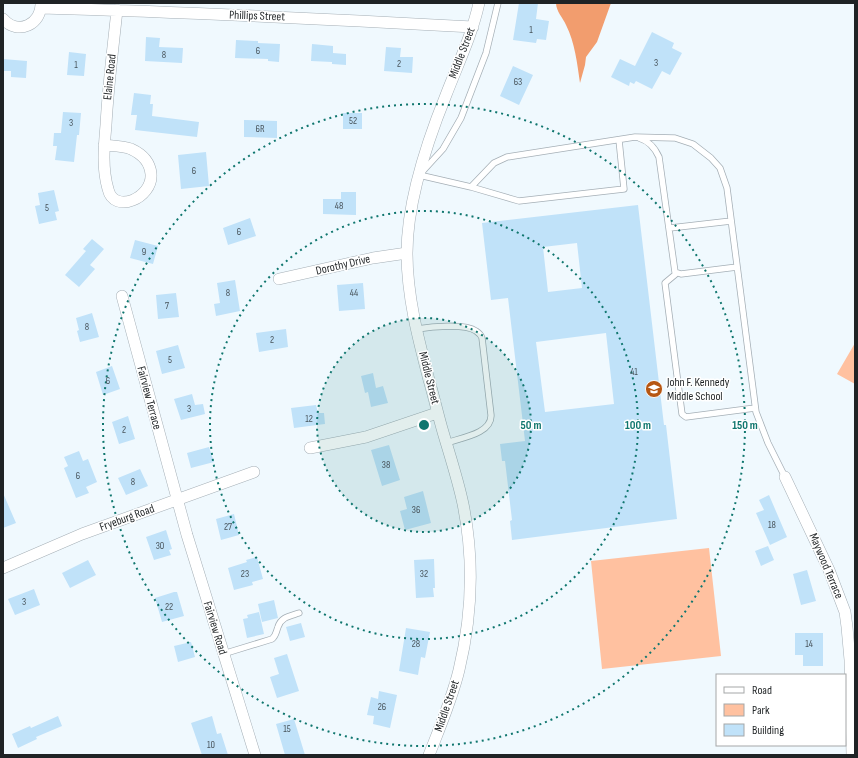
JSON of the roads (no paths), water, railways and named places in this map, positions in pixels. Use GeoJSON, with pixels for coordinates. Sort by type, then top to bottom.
{"type":"FeatureCollection","features":[{"type":"Feature","properties":{"kind":"street","name":"Middle Street"},"geometry":{"type":"LineString","coordinates":[[429,755],[459,671],[469,613],[470,569],[467,528],[457,480],[438,412],[409,294],[407,253],[408,229],[419,175],[434,125],[473,27],[479,3]]}},
{"type":"Feature","properties":{"kind":"street","name":"Phillips Street"},"geometry":{"type":"LineString","coordinates":[[3,19],[11,26],[24,27],[36,21],[41,5],[124,8],[473,27]]}},
{"type":"Feature","properties":{"kind":"street","name":"Elaine Road"},"geometry":{"type":"LineString","coordinates":[[104,145],[130,149],[138,153],[148,162],[151,169],[152,180],[141,196],[137,199],[123,202],[118,201],[111,196],[107,188],[104,171],[104,145],[108,94],[124,8]]}},
{"type":"Feature","properties":{"kind":"street","name":"Dorothy Drive"},"geometry":{"type":"LineString","coordinates":[[279,279],[373,258],[407,253]]}},
{"type":"Feature","properties":{"kind":"street","name":"Fairview Terrace"},"geometry":{"type":"LineString","coordinates":[[122,296],[177,500]]}},
{"type":"Feature","properties":{"kind":"street"},"geometry":{"type":"LineString","coordinates":[[310,448],[366,436],[438,412]]}},
{"type":"Feature","properties":{"kind":"street","name":"Fryeburg Road"},"geometry":{"type":"LineString","coordinates":[[3,568],[82,534],[254,472]]}},
{"type":"Feature","properties":{"kind":"street","name":"Maywood Terrace"},"geometry":{"type":"LineString","coordinates":[[785,477],[818,544],[838,594],[848,626],[852,657],[852,755]]}},
{"type":"Feature","properties":{"kind":"street","name":"Fairview Road"},"geometry":{"type":"LineString","coordinates":[[177,500],[255,755]]}},
{"type":"Feature","properties":{"kind":"lane"},"geometry":{"type":"LineString","coordinates":[[498,3],[486,53],[461,118],[443,149],[419,175],[471,187],[519,201],[624,189],[619,140]]}},
{"type":"Feature","properties":{"kind":"lane"},"geometry":{"type":"LineString","coordinates":[[471,187],[494,163],[507,157],[635,137],[675,138],[693,144],[706,153],[715,162],[723,175],[727,188],[755,408],[768,444],[785,477]]}},
{"type":"Feature","properties":{"kind":"lane"},"geometry":{"type":"LineString","coordinates":[[635,137],[650,144],[656,150],[659,157],[670,228],[674,269],[676,273]]}},
{"type":"Feature","properties":{"kind":"lane"},"geometry":{"type":"LineString","coordinates":[[670,228],[731,221]]}},
{"type":"Feature","properties":{"kind":"lane"},"geometry":{"type":"LineString","coordinates":[[676,273],[681,274],[737,268]]}},
{"type":"Feature","properties":{"kind":"lane"},"geometry":{"type":"LineString","coordinates":[[676,273],[665,283],[682,414],[686,417],[755,408]]}},
{"type":"Feature","properties":{"kind":"lane"},"geometry":{"type":"LineString","coordinates":[[417,329],[438,326],[469,328],[478,332],[483,342],[491,422],[487,428],[481,431],[446,443]]}},
{"type":"Feature","properties":{"kind":"lane"},"geometry":{"type":"LineString","coordinates":[[223,654],[272,639],[284,619],[299,613]]}},
{"type":"Feature","properties":{"kind":"place","name":"John F. Kennedy Middle School"},"geometry":{"type":"Point","coordinates":[654,389]}}]}
